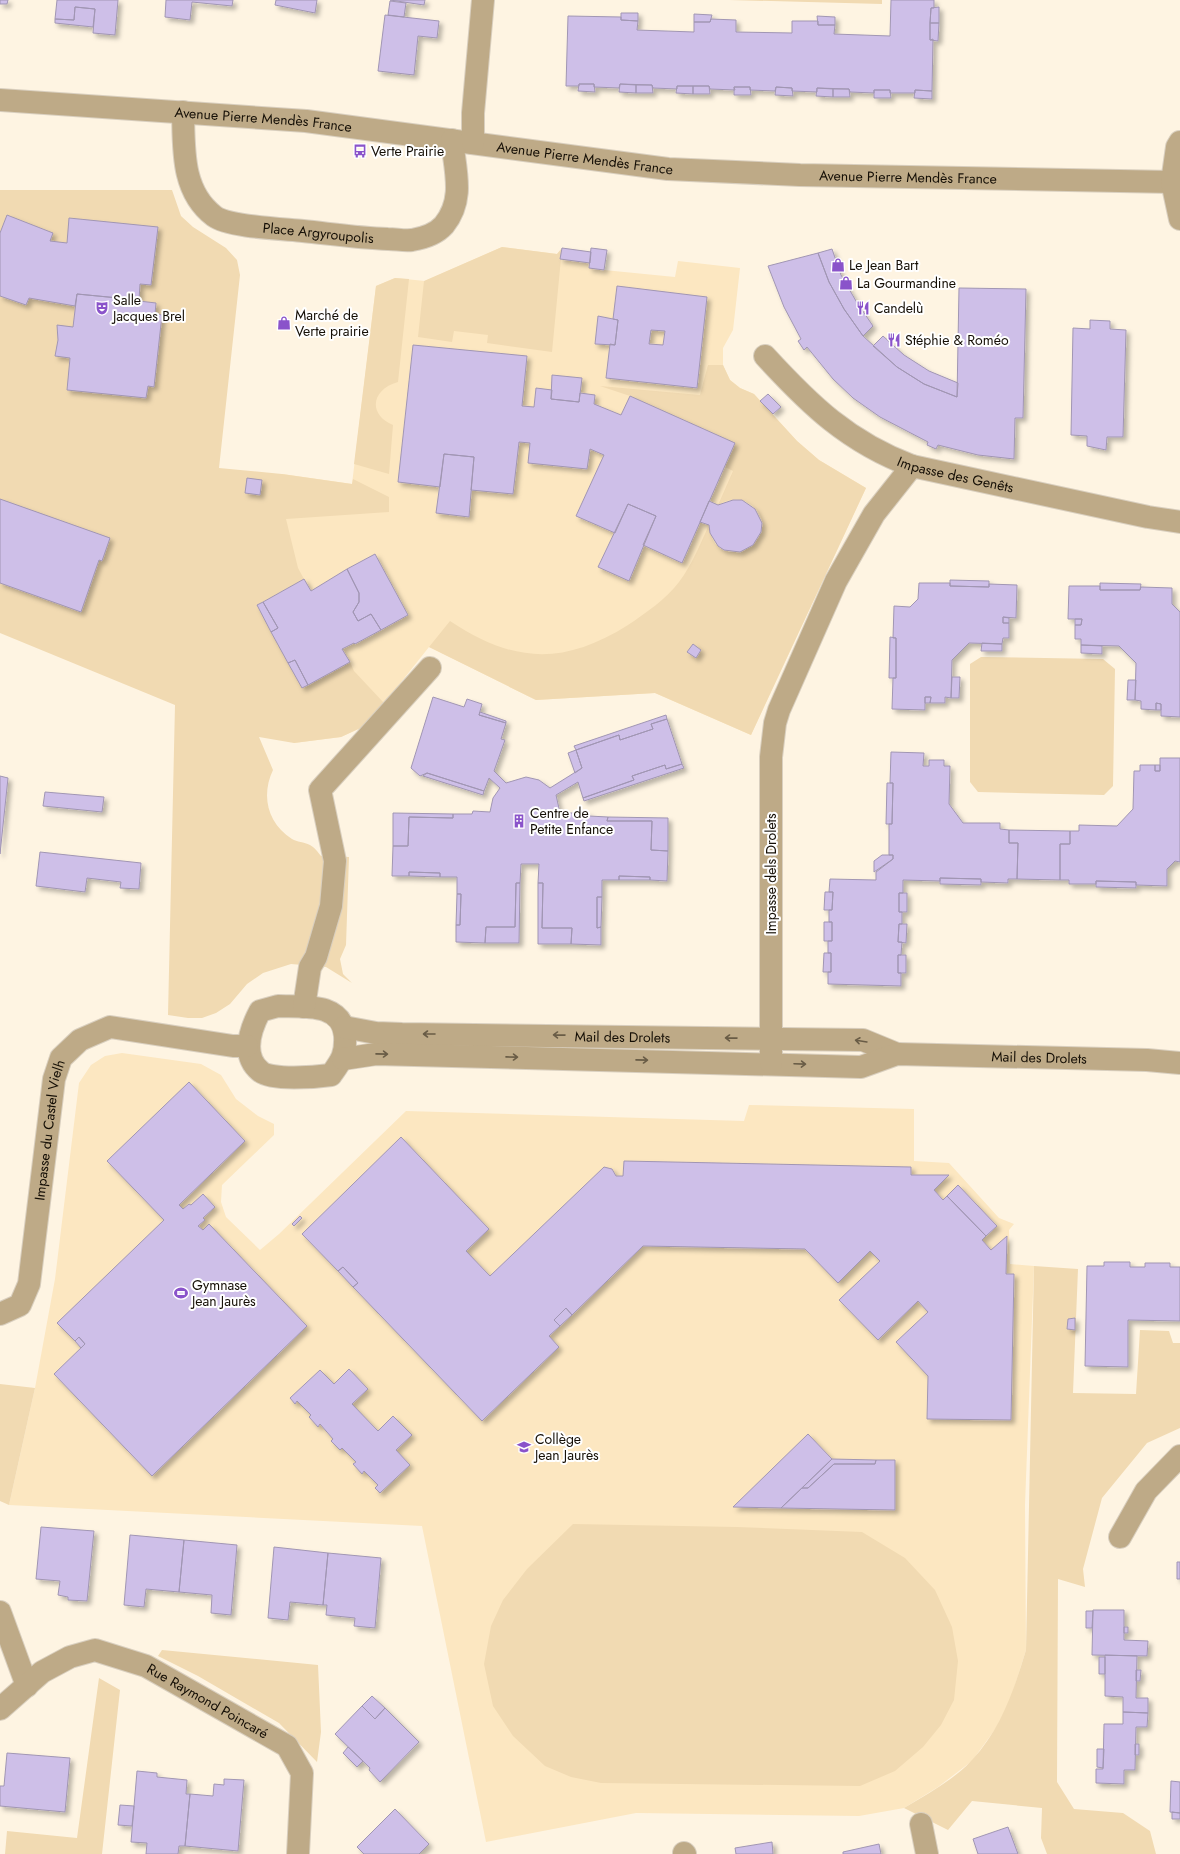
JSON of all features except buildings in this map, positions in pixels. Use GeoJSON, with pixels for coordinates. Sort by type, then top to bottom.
{"type":"FeatureCollection","features":[{"type":"Feature","properties":{"kind":"street","name":"Place Argyroupolis"},"geometry":{"type":"LineString","coordinates":[[183,112],[185,168],[197,197],[214,216],[230,222],[280,230],[354,238],[412,240],[432,236],[444,225],[455,207],[458,194],[463,142],[473,113],[483,0]]}},
{"type":"Feature","properties":{"kind":"street","name":"Avenue Pierre Mendès France"},"geometry":{"type":"LineString","coordinates":[[0,100],[306,121],[668,169],[800,175],[1172,182]]}},
{"type":"Feature","properties":{"kind":"street"},"geometry":{"type":"LineString","coordinates":[[1180,142],[1177,147],[1172,182],[1180,218]]}},
{"type":"Feature","properties":{"kind":"street","name":"Impasse des Genêts"},"geometry":{"type":"LineString","coordinates":[[765,356],[816,409],[862,443],[885,456],[912,466],[1148,517],[1180,522]]}},
{"type":"Feature","properties":{"kind":"street","name":"Impasse dels Drolets"},"geometry":{"type":"LineString","coordinates":[[771,1063],[771,757],[775,723],[779,710],[836,581],[874,514],[912,466]]}},
{"type":"Feature","properties":{"kind":"street"},"geometry":{"type":"LineString","coordinates":[[304,1008],[310,967],[316,957],[331,906],[334,861],[320,790],[430,668]]}},
{"type":"Feature","properties":{"kind":"street"},"geometry":{"type":"LineString","coordinates":[[278,1006],[323,1009],[336,1014],[344,1027],[345,1042],[343,1059],[331,1075],[309,1078],[273,1076],[260,1072],[249,1056],[248,1046],[254,1023],[260,1012],[278,1006]]}},
{"type":"Feature","properties":{"kind":"street","name":"Impasse du Castel Vielh"},"geometry":{"type":"LineString","coordinates":[[0,1314],[20,1305],[29,1284],[54,1079],[61,1058],[80,1040],[110,1027],[233,1046],[248,1046]]}},
{"type":"Feature","properties":{"kind":"street","name":"Mail des Drolets"},"geometry":{"type":"LineString","coordinates":[[344,1027],[376,1033],[402,1034],[863,1040],[897,1054],[1147,1060],[1180,1063]]}},
{"type":"Feature","properties":{"kind":"street","name":"Mail des Drolets"},"geometry":{"type":"LineString","coordinates":[[343,1059],[376,1054],[771,1063],[861,1067],[897,1054]]}},
{"type":"Feature","properties":{"kind":"street"},"geometry":{"type":"LineString","coordinates":[[1120,1537],[1146,1491],[1180,1456]]}},
{"type":"Feature","properties":{"kind":"street"},"geometry":{"type":"LineString","coordinates":[[0,1612],[27,1686]]}},
{"type":"Feature","properties":{"kind":"street","name":"Rue Raymond Poincaré"},"geometry":{"type":"LineString","coordinates":[[0,1709],[42,1672],[65,1660],[95,1650],[146,1666],[287,1746],[302,1773],[298,1854]]}},
{"type":"Feature","properties":{"kind":"street"},"geometry":{"type":"LineString","coordinates":[[921,1824],[927,1854]]}},
{"type":"Feature","properties":{"kind":"shaded area"},"geometry":{"type":"Polygon","coordinates":[[[729,0],[882,0],[882,4],[729,0]]]}},
{"type":"Feature","properties":{"kind":"shaded area"},"geometry":{"type":"Polygon","coordinates":[[[0,190],[172,190],[181,216],[193,227],[226,248],[237,260],[240,275],[219,468],[282,474],[352,484],[353,479],[389,497],[389,512],[286,519],[298,568],[304,579],[257,605],[271,632],[350,662],[354,671],[384,703],[367,725],[341,737],[294,743],[259,737],[273,770],[269,779],[267,799],[272,817],[277,825],[292,839],[308,844],[321,856],[349,857],[346,945],[340,959],[343,974],[352,983],[326,967],[291,964],[263,973],[247,984],[230,1004],[216,1013],[202,1018],[188,1018],[168,1015],[175,705],[0,633],[0,190]]]}},
{"type":"Feature","properties":{"kind":"shaded area"},"geometry":{"type":"Polygon","coordinates":[[[502,247],[557,254],[562,248],[591,252],[591,248],[607,250],[604,270],[675,277],[678,261],[740,268],[733,330],[723,348],[723,365],[730,380],[740,388],[754,394],[797,441],[819,460],[866,488],[751,735],[655,693],[536,700],[429,647],[367,725],[341,737],[294,743],[196,602],[282,474],[352,484],[376,286],[395,278],[425,281],[502,247]]]}},
{"type":"Feature","properties":{"kind":"shaded area"},"geometry":{"type":"Polygon","coordinates":[[[502,247],[557,254],[562,248],[552,352],[487,343],[488,335],[454,331],[452,342],[418,337],[424,281],[502,247]]]}},
{"type":"Feature","properties":{"kind":"shaded area"},"geometry":{"type":"Polygon","coordinates":[[[395,278],[409,279],[398,382],[389,385],[383,390],[378,396],[376,402],[376,408],[379,415],[393,425],[389,474],[354,464],[376,286],[395,278]]]}},
{"type":"Feature","properties":{"kind":"shaded area"},"geometry":{"type":"Polygon","coordinates":[[[708,365],[723,365],[730,380],[740,388],[754,394],[797,441],[819,460],[866,488],[751,735],[655,693],[536,700],[429,647],[450,621],[473,635],[495,645],[517,652],[538,654],[560,653],[582,648],[628,625],[662,600],[679,582],[688,569],[709,525],[714,542],[724,550],[736,552],[748,548],[757,539],[762,528],[761,516],[750,504],[742,500],[734,500],[726,501],[718,505],[733,471],[725,467],[735,443],[630,396],[600,386],[700,395],[708,365]]]}},
{"type":"Feature","properties":{"kind":"shaded area"},"geometry":{"type":"Polygon","coordinates":[[[981,657],[1103,659],[1115,669],[1113,786],[1104,795],[978,792],[970,782],[970,664],[981,657]]]}},
{"type":"Feature","properties":{"kind":"shaded area","name":"Collège Jean Jaurès"},"geometry":{"type":"Polygon","coordinates":[[[122,1053],[201,1064],[221,1075],[236,1099],[258,1116],[274,1124],[274,1135],[222,1185],[221,1202],[226,1217],[260,1250],[279,1234],[406,1111],[744,1121],[749,1105],[914,1109],[914,1161],[949,1163],[999,1218],[1014,1224],[1009,1230],[1010,1264],[1034,1266],[1025,1505],[1026,1650],[1010,1701],[996,1728],[972,1761],[938,1787],[904,1808],[859,1816],[636,1813],[486,1842],[422,1526],[9,1505],[35,1388],[55,1279],[79,1083],[91,1065],[105,1056],[122,1053]]]}},
{"type":"Feature","properties":{"kind":"shaded area"},"geometry":{"type":"Polygon","coordinates":[[[1034,1266],[1078,1269],[1073,1393],[1136,1394],[1140,1330],[1169,1331],[1173,1343],[1180,1343],[1180,1428],[1147,1443],[1102,1498],[1083,1569],[1085,1587],[1058,1579],[1057,1782],[1074,1809],[1123,1813],[1150,1831],[1156,1854],[1047,1854],[1041,1838],[1042,1808],[972,1801],[948,1830],[904,1808],[957,1774],[982,1748],[999,1722],[1017,1680],[1026,1650],[1034,1266]]]}},
{"type":"Feature","properties":{"kind":"shaded area"},"geometry":{"type":"Polygon","coordinates":[[[0,1384],[35,1388],[9,1505],[0,1501],[0,1384]]]}},
{"type":"Feature","properties":{"kind":"shaded area"},"geometry":{"type":"Polygon","coordinates":[[[573,1524],[737,1527],[862,1532],[905,1558],[935,1590],[952,1627],[958,1661],[954,1700],[941,1725],[923,1747],[895,1771],[860,1786],[601,1783],[571,1777],[545,1766],[513,1736],[493,1706],[484,1664],[491,1626],[503,1600],[527,1569],[573,1524]]]}},
{"type":"Feature","properties":{"kind":"shaded area"},"geometry":{"type":"Polygon","coordinates":[[[162,1650],[318,1665],[321,1732],[317,1762],[279,1723],[198,1676],[158,1656],[162,1650]]]}},
{"type":"Feature","properties":{"kind":"shaded area"},"geometry":{"type":"Polygon","coordinates":[[[99,1678],[120,1690],[102,1854],[5,1854],[7,1831],[77,1838],[99,1678]]]}},
{"type":"Feature","properties":{"kind":"place","name":"Verte Prairie"},"geometry":{"type":"Point","coordinates":[360,151]}},
{"type":"Feature","properties":{"kind":"place","name":"Le Jean Bart"},"geometry":{"type":"Point","coordinates":[838,265]}},
{"type":"Feature","properties":{"kind":"place","name":"La Gourmandine"},"geometry":{"type":"Point","coordinates":[846,283]}},
{"type":"Feature","properties":{"kind":"place","name":"Salle Jacques Brel"},"geometry":{"type":"Point","coordinates":[102,308]}},
{"type":"Feature","properties":{"kind":"place","name":"Candelù"},"geometry":{"type":"Point","coordinates":[863,308]}},
{"type":"Feature","properties":{"kind":"place","name":"Marché de Verte prairie"},"geometry":{"type":"Point","coordinates":[284,323]}},
{"type":"Feature","properties":{"kind":"place","name":"Stéphie & Roméo"},"geometry":{"type":"Point","coordinates":[894,340]}},
{"type":"Feature","properties":{"kind":"place","name":"Centre de Petite Enfance"},"geometry":{"type":"Point","coordinates":[519,821]}},
{"type":"Feature","properties":{"kind":"place","name":"Gymnase Jean Jaurès"},"geometry":{"type":"Point","coordinates":[181,1293]}},
{"type":"Feature","properties":{"kind":"place","name":"Collège Jean Jaurès"},"geometry":{"type":"Point","coordinates":[524,1447]}}]}
